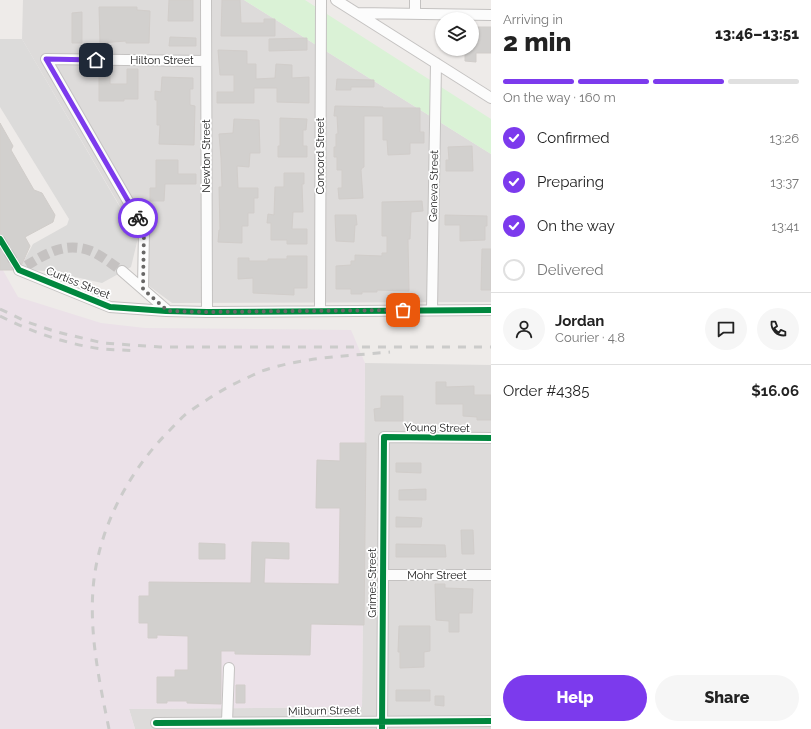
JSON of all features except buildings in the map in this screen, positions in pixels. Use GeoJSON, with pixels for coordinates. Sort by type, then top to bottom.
{"type":"FeatureCollection","features":[{"type":"Feature","properties":{"kind":"street","name":"Newton Street"},"geometry":{"type":"LineString","coordinates":[[206,0],[206,312]]}},
{"type":"Feature","properties":{"kind":"street","name":"Concord Street"},"geometry":{"type":"LineString","coordinates":[[320,311],[321,0]]}},
{"type":"Feature","properties":{"kind":"street"},"geometry":{"type":"LineString","coordinates":[[336,0],[491,98]]}},
{"type":"Feature","properties":{"kind":"street"},"geometry":{"type":"LineString","coordinates":[[415,0],[415,14]]}},
{"type":"Feature","properties":{"kind":"street"},"geometry":{"type":"LineString","coordinates":[[357,13],[491,15]]}},
{"type":"Feature","properties":{"kind":"street","name":"Hilton Street"},"geometry":{"type":"LineString","coordinates":[[143,289],[144,229],[46,59],[206,61]]}},
{"type":"Feature","properties":{"kind":"street","name":"Geneva Street"},"geometry":{"type":"LineString","coordinates":[[432,310],[436,62]]}},
{"type":"Feature","properties":{"kind":"street","name":"Curtiss Street"},"geometry":{"type":"LineString","coordinates":[[18,270],[110,307],[206,312],[491,310]]}},
{"type":"Feature","properties":{"kind":"street"},"geometry":{"type":"LineString","coordinates":[[122,272],[168,311]]}},
{"type":"Feature","properties":{"kind":"street","name":"Young Street"},"geometry":{"type":"LineString","coordinates":[[384,437],[491,438]]}},
{"type":"Feature","properties":{"kind":"street","name":"Grimes Street"},"geometry":{"type":"LineString","coordinates":[[382,725],[384,437]]}},
{"type":"Feature","properties":{"kind":"street","name":"Mohr Street"},"geometry":{"type":"LineString","coordinates":[[382,575],[491,575]]}},
{"type":"Feature","properties":{"kind":"street"},"geometry":{"type":"LineString","coordinates":[[227,722],[229,668]]}},
{"type":"Feature","properties":{"kind":"street","name":"Milburn Street"},"geometry":{"type":"LineString","coordinates":[[156,723],[227,722],[382,725],[491,721]]}},
{"type":"Feature","properties":{"kind":"shaded area"},"geometry":{"type":"Polygon","coordinates":[[[23,0],[244,0],[491,154],[491,302],[172,303],[149,286],[138,237],[22,39],[23,0]]]}},
{"type":"Feature","properties":{"kind":"shaded area"},"geometry":{"type":"Polygon","coordinates":[[[0,39],[22,39],[138,238],[131,267],[102,283],[48,271],[19,270],[33,244],[67,225],[69,219],[0,107],[0,39]]]}},
{"type":"Feature","properties":{"kind":"shaded area"},"geometry":{"type":"Polygon","coordinates":[[[0,265],[18,297],[101,323],[145,328],[351,330],[365,363],[362,707],[129,709],[135,729],[0,729],[0,265]]]}},
{"type":"Feature","properties":{"kind":"shaded area"},"geometry":{"type":"Polygon","coordinates":[[[365,363],[491,365],[491,729],[135,729],[129,709],[362,707],[365,363]]]}},
{"type":"Feature","properties":{"kind":"green space"},"geometry":{"type":"Polygon","coordinates":[[[244,0],[305,0],[491,119],[491,154],[244,0]]]}},
{"type":"Feature","properties":{"kind":"tunnel"},"geometry":{"type":"LineString","coordinates":[[0,239],[19,270],[44,255],[62,249],[81,248],[95,253],[122,271]]}},
{"type":"Feature","properties":{"kind":"railway"},"geometry":{"type":"LineString","coordinates":[[0,309],[27,322],[57,332],[103,343],[160,347],[491,347]]}},
{"type":"Feature","properties":{"kind":"railway"},"geometry":{"type":"LineString","coordinates":[[0,316],[24,327],[62,341],[102,349],[138,351]]}},
{"type":"Feature","properties":{"kind":"railway"},"geometry":{"type":"LineString","coordinates":[[109,729],[98,673],[93,636],[92,617],[94,579],[103,538],[111,518],[130,480],[142,463],[155,446],[186,414],[226,388],[259,372],[278,366],[309,360],[390,352]]}},
{"type":"Feature","properties":{"kind":"cycle path"},"geometry":{"type":"LineString","coordinates":[[0,239],[19,270],[110,307],[207,312],[491,310]]}},
{"type":"Feature","properties":{"kind":"cycle path"},"geometry":{"type":"LineString","coordinates":[[382,729],[384,437],[491,438]]}},
{"type":"Feature","properties":{"kind":"cycle path"},"geometry":{"type":"LineString","coordinates":[[156,723],[491,721]]}},
{"type":"Feature","properties":{"kind":"way so far"},"geometry":{"type":"LineString","coordinates":[[138,218],[144,229],[143,289],[168,311],[403,310]]}},
{"type":"Feature","properties":{"kind":"route"},"geometry":{"type":"LineString","coordinates":[[96,60],[46,59],[138,218]]}}]}
